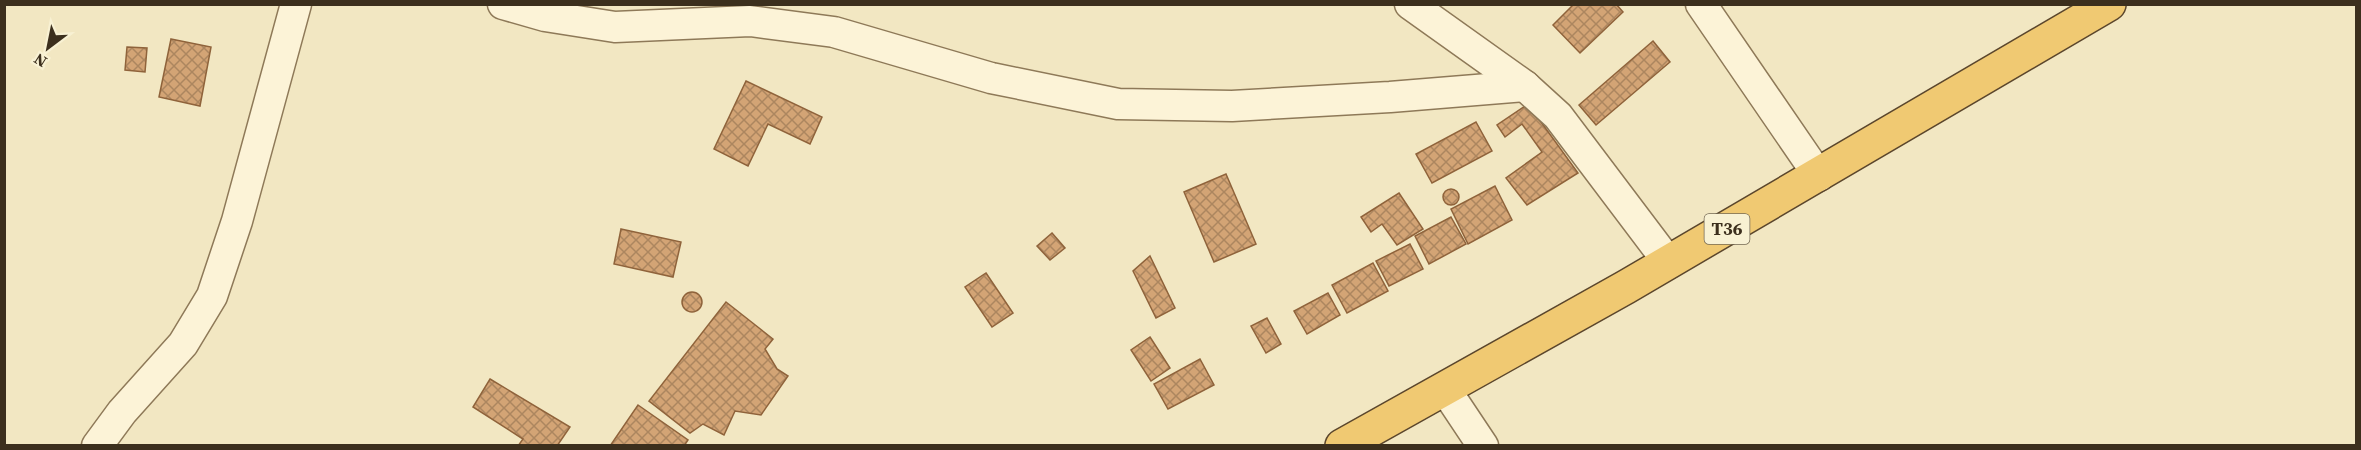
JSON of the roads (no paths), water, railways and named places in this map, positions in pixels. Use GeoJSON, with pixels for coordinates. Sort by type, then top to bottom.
{"type":"FeatureCollection","features":[{"type":"Feature","properties":{"kind":"highway","name":"T36"},"geometry":{"type":"LineString","coordinates":[[1342,446],[1819,176],[2109,4]]}},
{"type":"Feature","properties":{"kind":"street"},"geometry":{"type":"LineString","coordinates":[[97,446],[122,412],[183,344],[213,296],[237,221],[296,4]]}},
{"type":"Feature","properties":{"kind":"street"},"geometry":{"type":"LineString","coordinates":[[503,4],[545,16],[621,16],[750,21],[834,32],[991,78],[1118,104],[1232,106],[1525,86]]}},
{"type":"Feature","properties":{"kind":"street"},"geometry":{"type":"LineString","coordinates":[[1410,4],[1525,86],[1558,116],[1669,262]]}},
{"type":"Feature","properties":{"kind":"street"},"geometry":{"type":"LineString","coordinates":[[1701,4],[1819,176]]}},
{"type":"Feature","properties":{"kind":"street"},"geometry":{"type":"LineString","coordinates":[[1445,389],[1483,446]]}}]}
